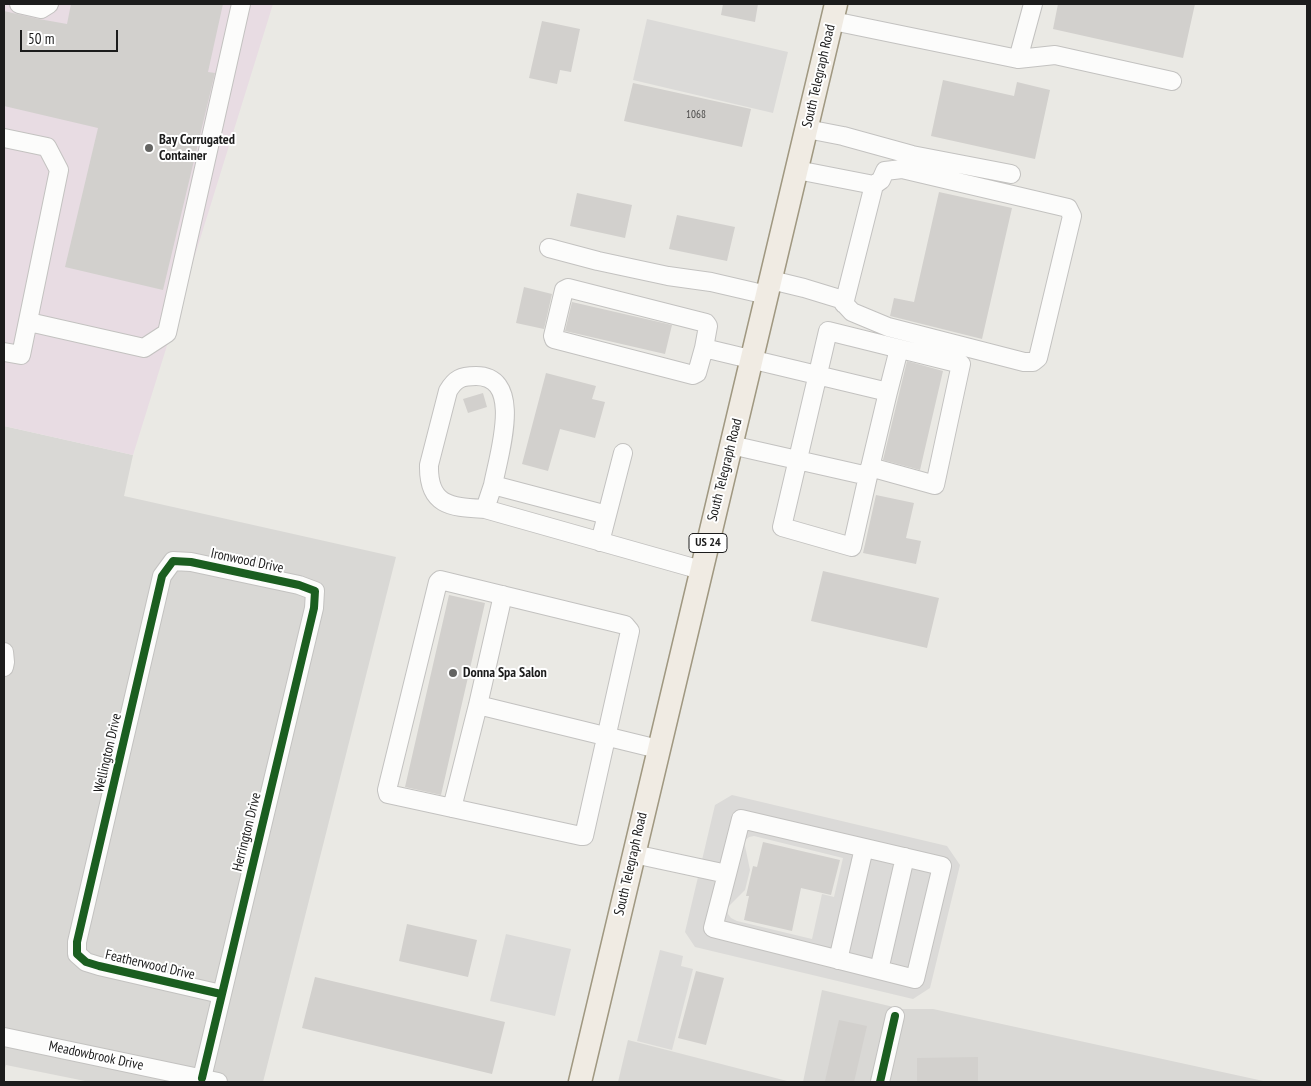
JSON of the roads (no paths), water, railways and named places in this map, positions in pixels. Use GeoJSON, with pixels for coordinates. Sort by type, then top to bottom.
{"type":"FeatureCollection","features":[{"type":"Feature","properties":{"kind":"main road","name":"South Telegraph Road"},"geometry":{"type":"LineString","coordinates":[[580,1082],[834,12]]}},
{"type":"Feature","properties":{"kind":"street"},"geometry":{"type":"LineString","coordinates":[[19,4],[41,8],[49,4]]}},
{"type":"Feature","properties":{"kind":"street"},"geometry":{"type":"LineString","coordinates":[[29,322],[144,348],[167,333],[242,4]]}},
{"type":"Feature","properties":{"kind":"street"},"geometry":{"type":"LineString","coordinates":[[1018,60],[1033,4]]}},
{"type":"Feature","properties":{"kind":"street"},"geometry":{"type":"LineString","coordinates":[[834,12],[1018,60],[1055,54],[1172,81]]}},
{"type":"Feature","properties":{"kind":"street"},"geometry":{"type":"LineString","coordinates":[[806,129],[843,136],[912,155],[1011,174]]}},
{"type":"Feature","properties":{"kind":"street"},"geometry":{"type":"LineString","coordinates":[[4,138],[47,147],[59,170],[21,355],[4,352]]}},
{"type":"Feature","properties":{"kind":"street"},"geometry":{"type":"LineString","coordinates":[[550,248],[598,262],[668,276],[769,288],[804,288],[840,299],[844,304],[852,312],[888,327],[1024,362],[1033,362],[1038,358],[1072,216],[1068,208],[902,168],[885,171],[881,180],[874,185],[844,304]]}},
{"type":"Feature","properties":{"kind":"street"},"geometry":{"type":"LineString","coordinates":[[797,170],[874,185]]}},
{"type":"Feature","properties":{"kind":"street"},"geometry":{"type":"LineString","coordinates":[[568,288],[706,323],[708,326],[704,348],[697,373],[693,375],[554,339],[553,336],[564,290],[568,288]]}},
{"type":"Feature","properties":{"kind":"street"},"geometry":{"type":"LineString","coordinates":[[732,445],[798,461],[869,471],[935,485],[961,364],[828,331],[798,461],[782,527],[852,548],[869,471],[899,349]]}},
{"type":"Feature","properties":{"kind":"street"},"geometry":{"type":"LineString","coordinates":[[704,348],[888,392]]}},
{"type":"Feature","properties":{"kind":"street"},"geometry":{"type":"LineString","coordinates":[[485,509],[493,485],[506,417],[505,399],[499,388],[488,377],[465,376],[454,381],[448,391],[429,465],[429,477],[434,491],[444,503],[457,508],[485,509],[701,570]]}},
{"type":"Feature","properties":{"kind":"street"},"geometry":{"type":"LineString","coordinates":[[600,542],[623,453]]}},
{"type":"Feature","properties":{"kind":"street"},"geometry":{"type":"LineString","coordinates":[[493,485],[607,515]]}},
{"type":"Feature","properties":{"kind":"street","name":"Ironwood Drive"},"geometry":{"type":"LineString","coordinates":[[173,561],[191,562],[300,585],[315,591]]}},
{"type":"Feature","properties":{"kind":"street","name":"Wellington Drive"},"geometry":{"type":"LineString","coordinates":[[77,954],[77,942],[162,576],[173,561]]}},
{"type":"Feature","properties":{"kind":"street"},"geometry":{"type":"LineString","coordinates":[[442,580],[503,595],[625,625],[630,631],[584,836],[388,794],[389,780],[438,582],[442,580]]}},
{"type":"Feature","properties":{"kind":"street","name":"Herrington Drive"},"geometry":{"type":"LineString","coordinates":[[210,1080],[221,994],[314,608],[315,591]]}},
{"type":"Feature","properties":{"kind":"street"},"geometry":{"type":"LineString","coordinates":[[452,808],[503,595]]}},
{"type":"Feature","properties":{"kind":"street"},"geometry":{"type":"LineString","coordinates":[[4,652],[4,667]]}},
{"type":"Feature","properties":{"kind":"street"},"geometry":{"type":"LineString","coordinates":[[478,705],[658,749]]}},
{"type":"Feature","properties":{"kind":"street"},"geometry":{"type":"LineString","coordinates":[[741,819],[864,848],[942,866],[915,979],[713,928],[741,819]]}},
{"type":"Feature","properties":{"kind":"street"},"geometry":{"type":"LineString","coordinates":[[838,960],[864,848]]}},
{"type":"Feature","properties":{"kind":"street"},"geometry":{"type":"LineString","coordinates":[[634,854],[727,874]]}},
{"type":"Feature","properties":{"kind":"street"},"geometry":{"type":"LineString","coordinates":[[879,970],[905,857]]}},
{"type":"Feature","properties":{"kind":"street","name":"Featherwood Drive"},"geometry":{"type":"LineString","coordinates":[[77,954],[86,962],[99,966],[221,994]]}},
{"type":"Feature","properties":{"kind":"street"},"geometry":{"type":"LineString","coordinates":[[880,1082],[895,1016]]}},
{"type":"Feature","properties":{"kind":"street","name":"Meadowbrook Drive"},"geometry":{"type":"LineString","coordinates":[[4,1037],[210,1080]]}},
{"type":"Feature","properties":{"kind":"place","name":"Bay Corrugated Container"},"geometry":{"type":"Point","coordinates":[149,148]}},
{"type":"Feature","properties":{"kind":"place","name":"Donna Spa Salon"},"geometry":{"type":"Point","coordinates":[453,673]}}]}
